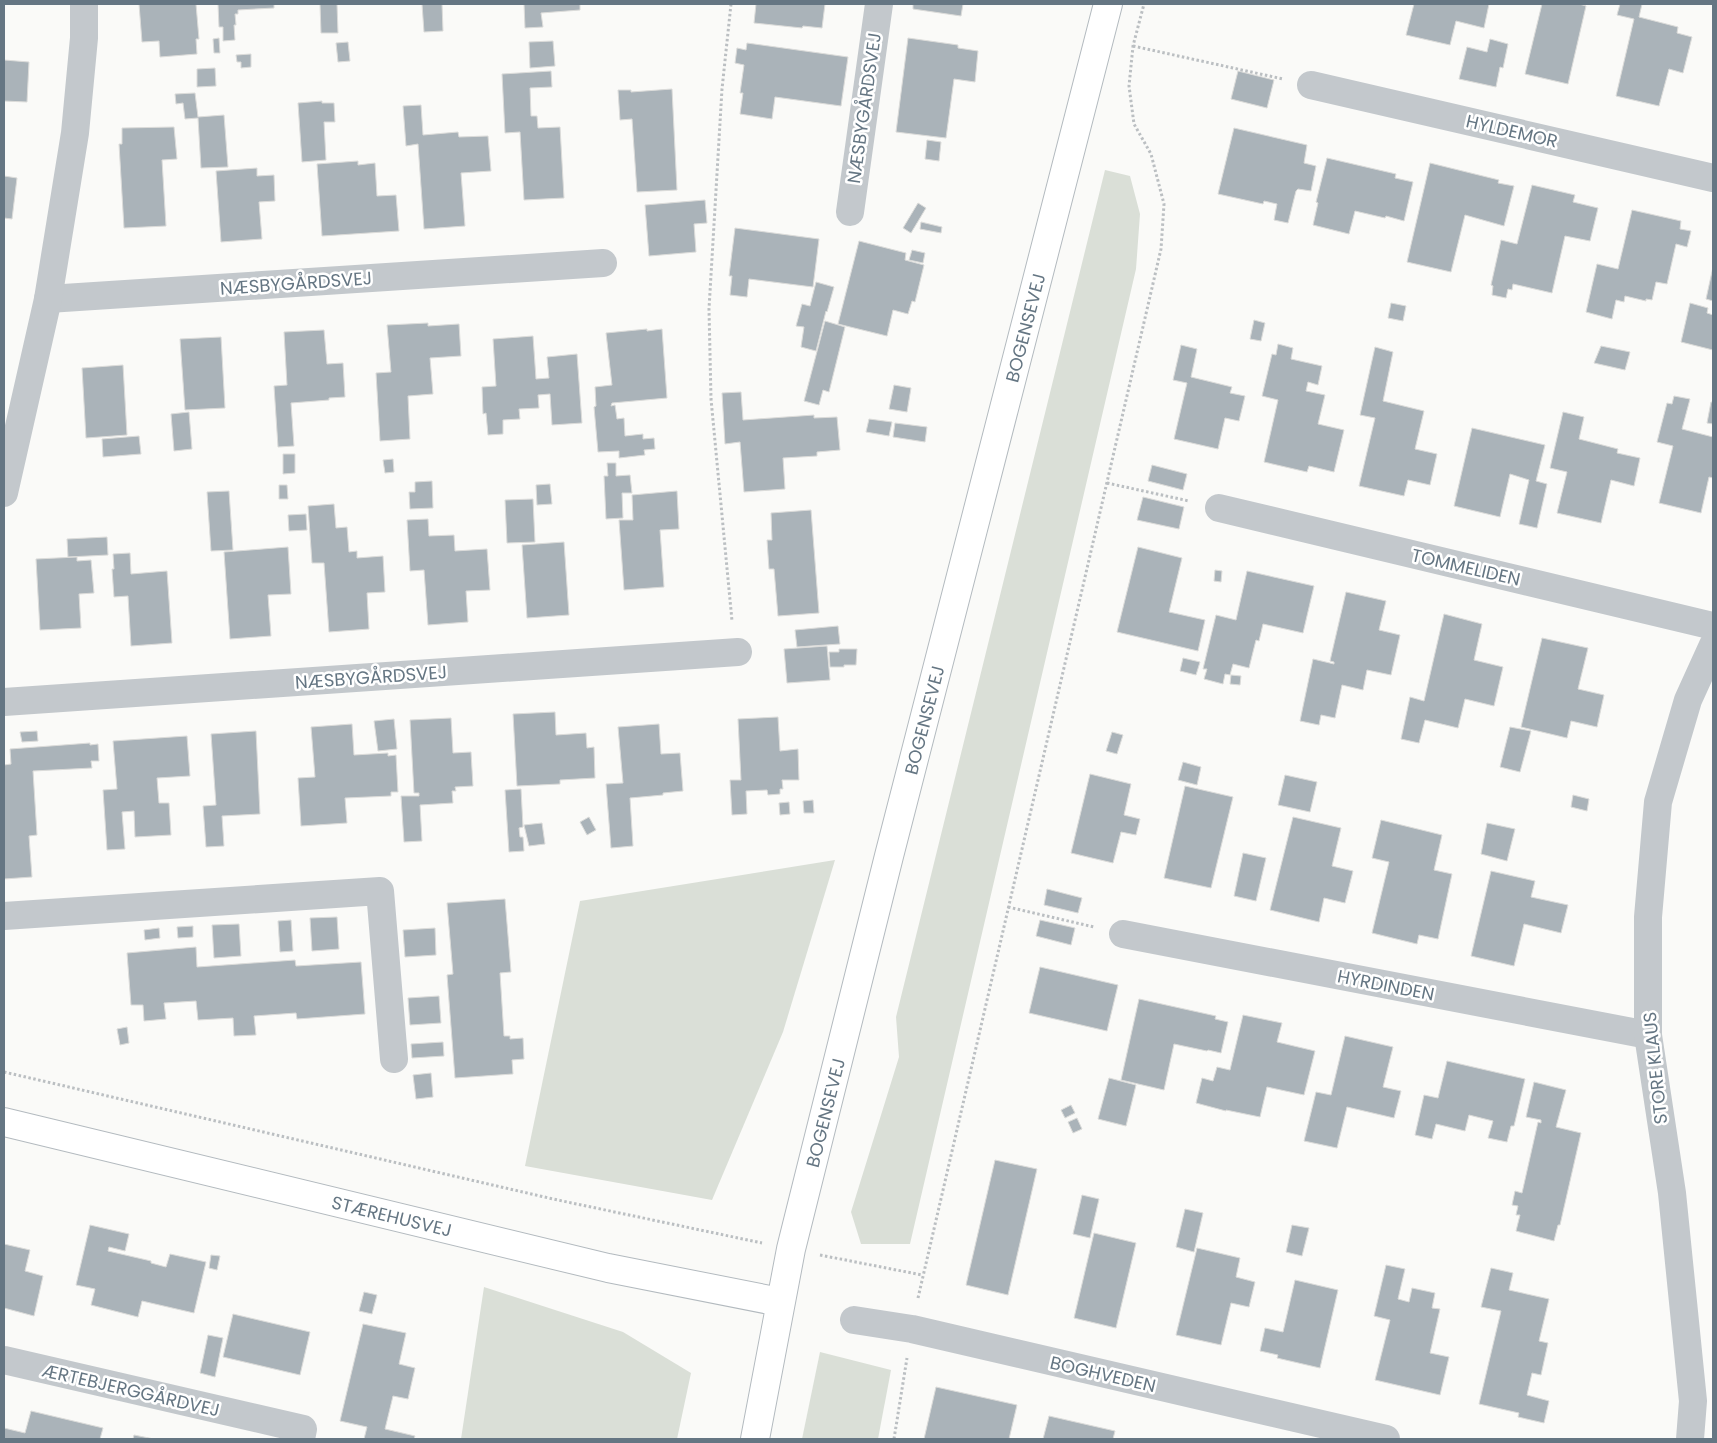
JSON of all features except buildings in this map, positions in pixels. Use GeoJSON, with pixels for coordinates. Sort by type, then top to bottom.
{"type":"FeatureCollection","features":[{"type":"Feature","properties":{"kind":"main road","name":"BOGENSEVEJ"},"geometry":{"type":"LineString","coordinates":[[755,1439],[791,1249],[896,827],[1108,4]]}},
{"type":"Feature","properties":{"kind":"main road","name":"STÆREHUSVEJ"},"geometry":{"type":"LineString","coordinates":[[4,1122],[608,1268],[780,1302]]}},
{"type":"Feature","properties":{"kind":"street"},"geometry":{"type":"LineString","coordinates":[[4,493],[48,299],[75,133],[84,38],[84,4]]}},
{"type":"Feature","properties":{"kind":"street","name":"NÆSBYGÅRDSVEJ"},"geometry":{"type":"LineString","coordinates":[[850,212],[879,4]]}},
{"type":"Feature","properties":{"kind":"street","name":"HYLDEMOR"},"geometry":{"type":"LineString","coordinates":[[1310,85],[1713,178]]}},
{"type":"Feature","properties":{"kind":"street","name":"NÆSBYGÅRDSVEJ"},"geometry":{"type":"LineString","coordinates":[[48,299],[603,262]]}},
{"type":"Feature","properties":{"kind":"street","name":"TOMMELIDEN"},"geometry":{"type":"LineString","coordinates":[[1219,508],[1713,626]]}},
{"type":"Feature","properties":{"kind":"street","name":"STORE KLAUS"},"geometry":{"type":"LineString","coordinates":[[1690,1439],[1694,1401],[1672,1193],[1648,1035],[1648,917],[1658,802],[1688,700],[1713,645]]}},
{"type":"Feature","properties":{"kind":"street","name":"NÆSBYGÅRDSVEJ"},"geometry":{"type":"LineString","coordinates":[[4,702],[738,652]]}},
{"type":"Feature","properties":{"kind":"street"},"geometry":{"type":"LineString","coordinates":[[4,916],[380,890],[394,1059]]}},
{"type":"Feature","properties":{"kind":"street","name":"HYRDINDEN"},"geometry":{"type":"LineString","coordinates":[[1123,934],[1648,1035]]}},
{"type":"Feature","properties":{"kind":"street","name":"BOGHVEDEN"},"geometry":{"type":"LineString","coordinates":[[854,1320],[912,1330],[1349,1435],[1386,1439]]}},
{"type":"Feature","properties":{"kind":"street","name":"ÆRTEBJERGGÅRDVEJ"},"geometry":{"type":"LineString","coordinates":[[4,1360],[255,1429],[303,1429],[300,1439]]}},
{"type":"Feature","properties":{"kind":"path"},"geometry":{"type":"LineString","coordinates":[[731,4],[722,89],[709,310],[711,398],[730,607],[738,652]]}},
{"type":"Feature","properties":{"kind":"path"},"geometry":{"type":"LineString","coordinates":[[894,1439],[922,1275],[1162,249],[1164,204],[1151,154],[1134,124],[1129,86],[1133,46],[1144,4]]}},
{"type":"Feature","properties":{"kind":"path"},"geometry":{"type":"LineString","coordinates":[[1133,46],[1310,85]]}},
{"type":"Feature","properties":{"kind":"path"},"geometry":{"type":"LineString","coordinates":[[1107,483],[1219,508]]}},
{"type":"Feature","properties":{"kind":"path"},"geometry":{"type":"LineString","coordinates":[[1008,907],[1123,934]]}},
{"type":"Feature","properties":{"kind":"path"},"geometry":{"type":"LineString","coordinates":[[4,1072],[544,1196],[922,1275]]}},
{"type":"Feature","properties":{"kind":"shaded area"},"geometry":{"type":"Polygon","coordinates":[[[1105,170],[1130,176],[1140,214],[1136,269],[910,1244],[861,1244],[851,1212],[899,1057],[896,1017],[1105,170]]]}},
{"type":"Feature","properties":{"kind":"shaded area"},"geometry":{"type":"Polygon","coordinates":[[[835,860],[783,1032],[712,1200],[525,1166],[580,901],[835,860]]]}},
{"type":"Feature","properties":{"kind":"shaded area"},"geometry":{"type":"Polygon","coordinates":[[[484,1287],[623,1332],[691,1373],[677,1439],[461,1439],[484,1287]]]}},
{"type":"Feature","properties":{"kind":"shaded area"},"geometry":{"type":"Polygon","coordinates":[[[820,1352],[891,1370],[878,1439],[802,1439],[820,1352]]]}}]}
